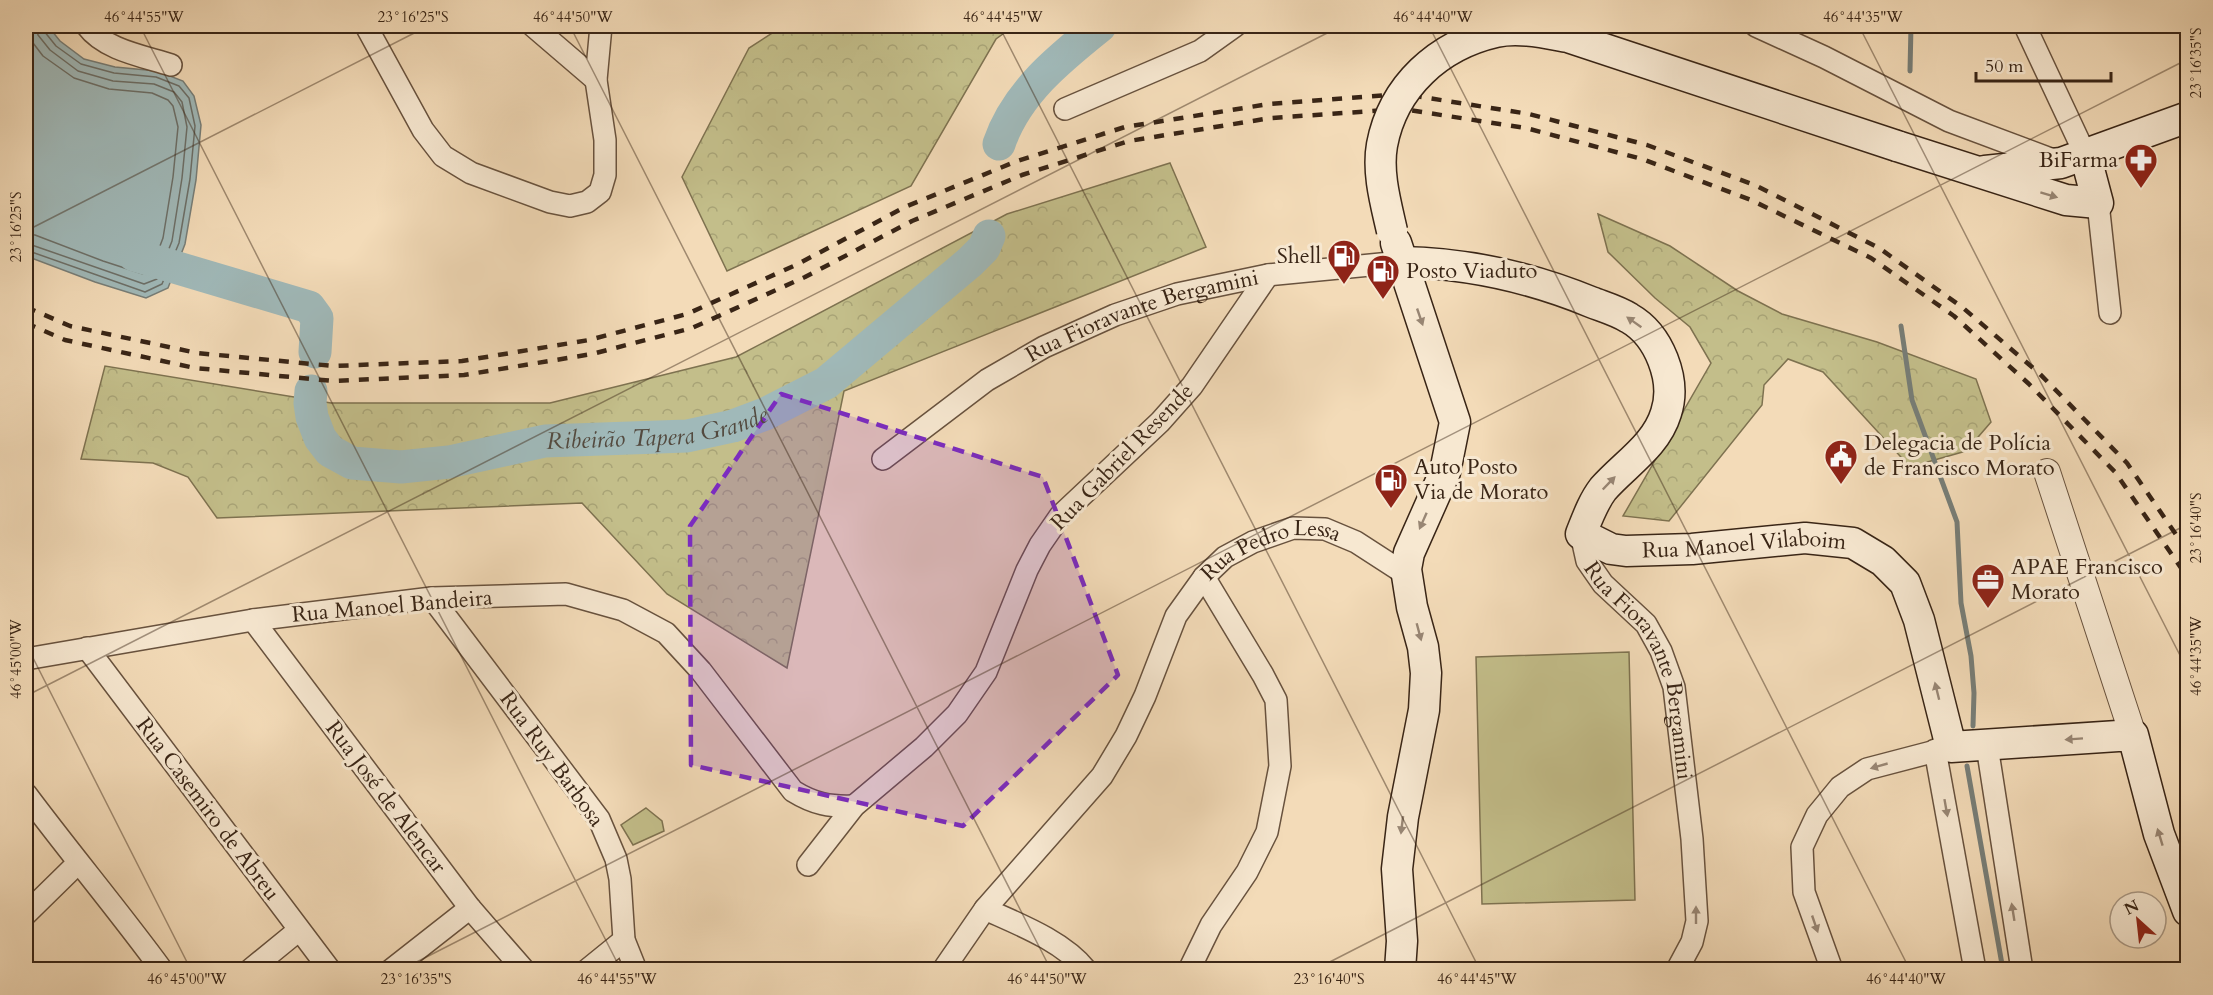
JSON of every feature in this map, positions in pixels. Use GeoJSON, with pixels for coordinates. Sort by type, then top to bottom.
{"type":"FeatureCollection","features":[{"type":"Feature","properties":{"kind":"main road"},"geometry":{"type":"LineString","coordinates":[[1400,969],[1402,941],[1397,868],[1403,817],[1425,710],[1426,674],[1423,647],[1412,607],[1407,575],[1408,553],[1445,472],[1455,422],[1401,262],[1382,183],[1382,146],[1390,119],[1403,90],[1423,68],[1457,46],[1497,32],[1533,30],[1568,37],[1973,172],[2066,200],[2098,203]]}},
{"type":"Feature","properties":{"kind":"main road"},"geometry":{"type":"LineString","coordinates":[[1973,172],[2073,159],[2187,117]]}},
{"type":"Feature","properties":{"kind":"main road"},"geometry":{"type":"LineString","coordinates":[[2073,159],[2098,203]]}},
{"type":"Feature","properties":{"kind":"main road","name":"Rua Fioravante Bergamini"},"geometry":{"type":"LineString","coordinates":[[1401,262],[1466,266],[1552,286],[1629,318],[1646,331],[1659,347],[1669,382],[1667,411],[1658,434],[1602,491],[1581,534]]}},
{"type":"Feature","properties":{"kind":"main road","name":"Rua Manoel Vilaboim"},"geometry":{"type":"LineString","coordinates":[[1581,534],[1611,549],[1626,551],[1692,549],[1805,538],[1852,543],[1882,561],[1905,583],[1919,620],[1943,749]]}},
{"type":"Feature","properties":{"kind":"main road"},"geometry":{"type":"LineString","coordinates":[[1943,749],[2133,735],[2159,834],[2187,911]]}},
{"type":"Feature","properties":{"kind":"street"},"geometry":{"type":"LineString","coordinates":[[87,26],[92,32],[117,48],[171,64]]}},
{"type":"Feature","properties":{"kind":"street"},"geometry":{"type":"LineString","coordinates":[[366,26],[423,130],[443,156],[471,173],[550,202],[570,206],[586,202],[600,192],[605,175],[605,140],[596,81],[601,26]]}},
{"type":"Feature","properties":{"kind":"street"},"geometry":{"type":"LineString","coordinates":[[533,26],[596,81]]}},
{"type":"Feature","properties":{"kind":"street"},"geometry":{"type":"LineString","coordinates":[[1065,109],[1200,51],[1235,26]]}},
{"type":"Feature","properties":{"kind":"street"},"geometry":{"type":"LineString","coordinates":[[1756,26],[1824,57],[1949,121],[2073,159]]}},
{"type":"Feature","properties":{"kind":"street"},"geometry":{"type":"LineString","coordinates":[[2025,26],[2073,159]]}},
{"type":"Feature","properties":{"kind":"street"},"geometry":{"type":"LineString","coordinates":[[2098,203],[2110,313]]}},
{"type":"Feature","properties":{"kind":"street","name":"Rua Fioravante Bergamini"},"geometry":{"type":"LineString","coordinates":[[883,459],[987,380],[1044,347],[1115,315],[1177,294],[1268,275],[1401,262]]}},
{"type":"Feature","properties":{"kind":"street","name":"Rua Gabriel Resende"},"geometry":{"type":"LineString","coordinates":[[808,865],[854,806],[916,754],[957,714],[986,672],[1027,570],[1040,545],[1060,516],[1160,422],[1192,386],[1268,275]]}},
{"type":"Feature","properties":{"kind":"street"},"geometry":{"type":"LineString","coordinates":[[2047,472],[2133,735]]}},
{"type":"Feature","properties":{"kind":"street","name":"Rua Pedro Lessa"},"geometry":{"type":"LineString","coordinates":[[943,969],[985,909],[1102,776],[1126,736],[1145,696],[1176,616],[1204,577],[1225,557],[1253,542],[1293,528],[1325,529],[1356,542],[1407,575]]}},
{"type":"Feature","properties":{"kind":"street","name":"Rua Fioravante Bergamini"},"geometry":{"type":"LineString","coordinates":[[1581,534],[1587,561],[1603,584],[1646,624],[1661,651],[1674,687],[1692,839],[1697,921],[1692,942],[1677,969]]}},
{"type":"Feature","properties":{"kind":"street"},"geometry":{"type":"LineString","coordinates":[[1189,969],[1211,925],[1247,872],[1266,832],[1280,766],[1276,700],[1204,577]]}},
{"type":"Feature","properties":{"kind":"street","name":"Rua Manoel Bandeira"},"geometry":{"type":"LineString","coordinates":[[26,660],[253,620],[432,598],[566,594],[623,610],[666,633],[701,671],[793,791],[809,801],[831,807],[854,806]]}},
{"type":"Feature","properties":{"kind":"street","name":"Rua Ruy Barbosa"},"geometry":{"type":"LineString","coordinates":[[432,598],[599,819],[616,859],[620,879],[624,939],[636,969]]}},
{"type":"Feature","properties":{"kind":"street","name":"Rua José de Alencar"},"geometry":{"type":"LineString","coordinates":[[253,620],[470,908],[524,969]]}},
{"type":"Feature","properties":{"kind":"street","name":"Rua Casemiro de Abreu"},"geometry":{"type":"LineString","coordinates":[[87,648],[330,969]]}},
{"type":"Feature","properties":{"kind":"street"},"geometry":{"type":"LineString","coordinates":[[1987,746],[2022,969]]}},
{"type":"Feature","properties":{"kind":"street"},"geometry":{"type":"LineString","coordinates":[[1832,969],[1804,892],[1802,847],[1817,815],[1840,787],[1867,769],[1943,749],[1975,969]]}},
{"type":"Feature","properties":{"kind":"street"},"geometry":{"type":"LineString","coordinates":[[26,794],[78,863],[120,912],[162,969]]}},
{"type":"Feature","properties":{"kind":"street"},"geometry":{"type":"LineString","coordinates":[[26,914],[78,863]]}},
{"type":"Feature","properties":{"kind":"street"},"geometry":{"type":"LineString","coordinates":[[391,969],[470,908]]}},
{"type":"Feature","properties":{"kind":"street"},"geometry":{"type":"LineString","coordinates":[[985,909],[1035,932],[1078,960],[1086,969]]}},
{"type":"Feature","properties":{"kind":"street"},"geometry":{"type":"LineString","coordinates":[[250,969],[299,930]]}},
{"type":"Feature","properties":{"kind":"street"},"geometry":{"type":"LineString","coordinates":[[587,969],[624,939]]}},
{"type":"Feature","properties":{"kind":"highlighted area"},"geometry":{"type":"Polygon","coordinates":[[[781,394],[1043,477],[1118,675],[963,826],[691,765],[690,526],[781,394]]]}},
{"type":"Feature","properties":{"kind":"green space"},"geometry":{"type":"Polygon","coordinates":[[[783,26],[1014,26],[996,39],[911,186],[727,271],[682,177],[749,48],[783,26]]]}},
{"type":"Feature","properties":{"kind":"green space"},"geometry":{"type":"Polygon","coordinates":[[[1170,163],[1206,247],[844,391],[787,668],[667,594],[582,503],[217,518],[188,477],[153,463],[81,459],[105,366],[331,403],[550,403],[736,357],[1007,214],[1170,163]]]}},
{"type":"Feature","properties":{"kind":"green space"},"geometry":{"type":"Polygon","coordinates":[[[1598,214],[1670,246],[1738,291],[1782,314],[1877,342],[1976,379],[1991,422],[1966,451],[1910,467],[1823,372],[1788,359],[1764,385],[1762,405],[1669,521],[1623,516],[1711,363],[1690,327],[1655,298],[1608,252],[1598,214]]]}},
{"type":"Feature","properties":{"kind":"green space"},"geometry":{"type":"Polygon","coordinates":[[[1629,652],[1635,900],[1482,904],[1476,657],[1629,652]]]}},
{"type":"Feature","properties":{"kind":"green space"},"geometry":{"type":"Polygon","coordinates":[[[646,808],[662,821],[664,831],[633,845],[621,825],[646,808]]]}},
{"type":"Feature","properties":{"kind":"water"},"geometry":{"type":"Polygon","coordinates":[[[26,26],[48,26],[60,41],[84,59],[115,67],[157,71],[183,81],[194,96],[201,125],[196,180],[185,244],[168,288],[146,298],[26,256],[26,26]]]}},
{"type":"Feature","properties":{"kind":"waterway","name":"Ribeirão Tapera Grande"},"geometry":{"type":"LineString","coordinates":[[999,144],[1016,109],[1028,93],[1055,64],[1100,26]]}},
{"type":"Feature","properties":{"kind":"waterway","name":"Ribeirão Tapera Grande"},"geometry":{"type":"LineString","coordinates":[[1910,71],[1911,26]]}},
{"type":"Feature","properties":{"kind":"waterway","name":"Ribeirão Tapera Grande"},"geometry":{"type":"LineString","coordinates":[[311,391],[312,417],[320,438],[330,451],[352,463],[401,467],[449,462],[545,441],[687,436],[733,426],[765,414],[826,383],[970,262],[984,248],[989,236]]}},
{"type":"Feature","properties":{"kind":"waterway","name":"Ribeirão Tapera Grande"},"geometry":{"type":"LineString","coordinates":[[134,255],[309,307],[317,318],[315,352]]}},
{"type":"Feature","properties":{"kind":"waterway","name":"Ribeirão Tapera Grande"},"geometry":{"type":"LineString","coordinates":[[1901,326],[1912,400],[1957,522],[1961,603],[1971,656],[1974,693],[1973,726]]}},
{"type":"Feature","properties":{"kind":"waterway","name":"Ribeirão Tapera Grande"},"geometry":{"type":"LineString","coordinates":[[1967,766],[2003,970]]}},
{"type":"Feature","properties":{"kind":"railway"},"geometry":{"type":"LineString","coordinates":[[26,307],[70,326],[197,353],[333,366],[462,361],[589,340],[687,314],[798,264],[905,207],[1017,161],[1125,127],[1269,104],[1403,94],[1529,114],[1647,145],[1757,186],[1879,248],[1962,307],[2039,373],[2127,463],[2188,552]]}},
{"type":"Feature","properties":{"kind":"railway"},"geometry":{"type":"LineString","coordinates":[[26,323],[65,340],[195,368],[333,381],[464,375],[592,354],[692,328],[805,277],[912,221],[1022,175],[1129,141],[1271,118],[1402,109],[1526,128],[1642,159],[1751,200],[1871,258],[1954,316],[2029,384],[2115,472],[2188,578]]}},
{"type":"Feature","properties":{"kind":"place","name":"BiFarma"},"geometry":{"type":"Point","coordinates":[2141,189]}},
{"type":"Feature","properties":{"kind":"place","name":"Shell"},"geometry":{"type":"Point","coordinates":[1344,285]}},
{"type":"Feature","properties":{"kind":"place","name":"Posto Viaduto"},"geometry":{"type":"Point","coordinates":[1383,300]}},
{"type":"Feature","properties":{"kind":"place","name":"Delegacia de Polícia de Francisco Morato"},"geometry":{"type":"Point","coordinates":[1841,485]}},
{"type":"Feature","properties":{"kind":"place","name":"Auto Posto Via de Morato"},"geometry":{"type":"Point","coordinates":[1391,509]}},
{"type":"Feature","properties":{"kind":"place","name":"APAE Francisco Morato"},"geometry":{"type":"Point","coordinates":[1988,609]}}]}
